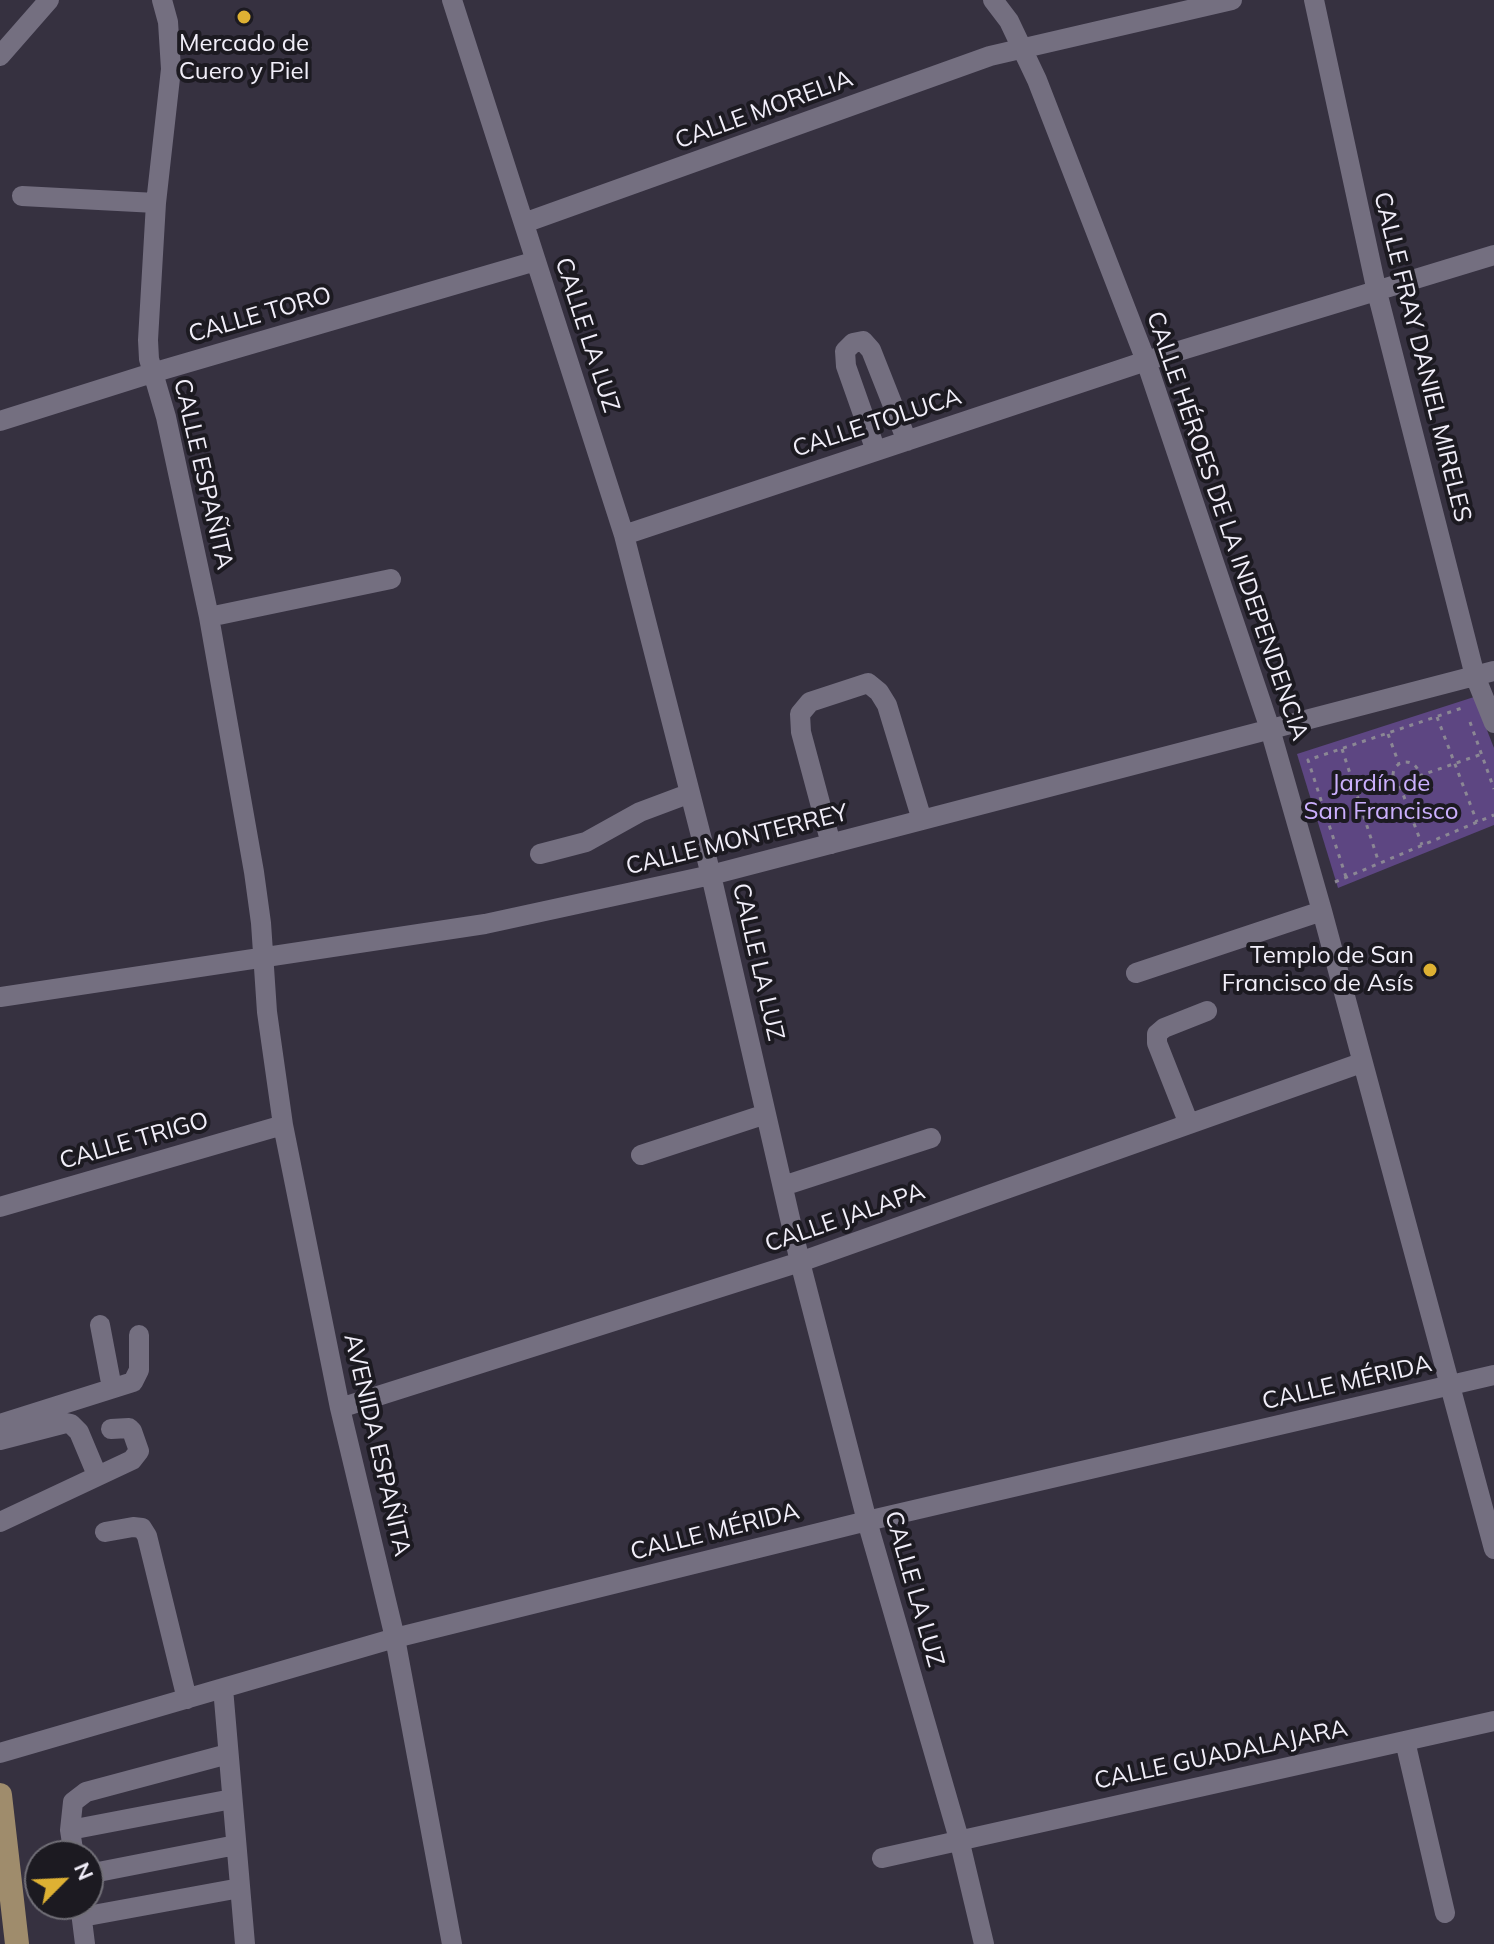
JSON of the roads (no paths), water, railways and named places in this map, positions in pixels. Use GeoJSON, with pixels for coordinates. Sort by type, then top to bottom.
{"type":"FeatureCollection","features":[{"type":"Feature","properties":{"kind":"main road"},"geometry":{"type":"LineString","coordinates":[[0,1795],[17,1944]]}},
{"type":"Feature","properties":{"kind":"street"},"geometry":{"type":"LineString","coordinates":[[0,56],[49,0]]}},
{"type":"Feature","properties":{"kind":"street","name":"CALLE ESPAÑITA"},"geometry":{"type":"LineString","coordinates":[[162,0],[168,22],[171,69],[156,203],[148,340],[152,373],[166,417],[209,617],[254,872],[264,956]]}},
{"type":"Feature","properties":{"kind":"street","name":"CALLE LA LUZ"},"geometry":{"type":"LineString","coordinates":[[452,0],[624,535],[711,875],[800,1262],[867,1521],[959,1839],[984,1944]]}},
{"type":"Feature","properties":{"kind":"street","name":"CALLE HÉROES DE LA INDEPENDENCIA"},"geometry":{"type":"LineString","coordinates":[[993,0],[1009,21],[1023,48],[1146,361],[1270,729],[1494,1549]]}},
{"type":"Feature","properties":{"kind":"street","name":"CALLE MORELIA"},"geometry":{"type":"LineString","coordinates":[[524,223],[990,56],[1232,0]]}},
{"type":"Feature","properties":{"kind":"street","name":"CALLE FRAY DANIEL MIRELES"},"geometry":{"type":"LineString","coordinates":[[1314,0],[1377,292],[1484,673],[1494,723]]}},
{"type":"Feature","properties":{"kind":"street"},"geometry":{"type":"LineString","coordinates":[[22,196],[156,203]]}},
{"type":"Feature","properties":{"kind":"street","name":"CALLE TOLUCA"},"geometry":{"type":"LineString","coordinates":[[624,535],[1146,361],[1494,255]]}},
{"type":"Feature","properties":{"kind":"street","name":"CALLE TORO"},"geometry":{"type":"LineString","coordinates":[[0,421],[152,373],[536,261]]}},
{"type":"Feature","properties":{"kind":"street"},"geometry":{"type":"LineString","coordinates":[[876,451],[846,366],[845,351],[853,343],[863,341],[871,350],[907,441]]}},
{"type":"Feature","properties":{"kind":"street"},"geometry":{"type":"LineString","coordinates":[[209,617],[391,579]]}},
{"type":"Feature","properties":{"kind":"street","name":"CALLE MONTERREY"},"geometry":{"type":"LineString","coordinates":[[0,997],[485,924],[711,875],[1484,673]]}},
{"type":"Feature","properties":{"kind":"street"},"geometry":{"type":"LineString","coordinates":[[831,844],[801,732],[800,714],[810,702],[868,683],[879,692],[887,705],[922,820]]}},
{"type":"Feature","properties":{"kind":"street"},"geometry":{"type":"LineString","coordinates":[[540,854],[586,842],[640,812],[688,794]]}},
{"type":"Feature","properties":{"kind":"street"},"geometry":{"type":"LineString","coordinates":[[1136,973],[1322,911]]}},
{"type":"Feature","properties":{"kind":"street","name":"AVENIDA ESPAÑITA"},"geometry":{"type":"LineString","coordinates":[[264,956],[267,1012],[283,1125],[340,1408],[395,1638],[452,1944]]}},
{"type":"Feature","properties":{"kind":"street"},"geometry":{"type":"LineString","coordinates":[[1189,1124],[1157,1043],[1157,1034],[1164,1028],[1207,1011]]}},
{"type":"Feature","properties":{"kind":"street","name":"CALLE JALAPA"},"geometry":{"type":"LineString","coordinates":[[340,1408],[800,1262],[1361,1063]]}},
{"type":"Feature","properties":{"kind":"street"},"geometry":{"type":"LineString","coordinates":[[641,1155],[766,1114]]}},
{"type":"Feature","properties":{"kind":"street","name":"CALLE TRIGO"},"geometry":{"type":"LineString","coordinates":[[0,1207],[283,1125]]}},
{"type":"Feature","properties":{"kind":"street"},"geometry":{"type":"LineString","coordinates":[[783,1186],[931,1138]]}},
{"type":"Feature","properties":{"kind":"street"},"geometry":{"type":"LineString","coordinates":[[100,1325],[112,1388]]}},
{"type":"Feature","properties":{"kind":"street"},"geometry":{"type":"LineString","coordinates":[[0,1424],[133,1382],[137,1377],[139,1335]]}},
{"type":"Feature","properties":{"kind":"street","name":"CALLE MÉRIDA"},"geometry":{"type":"LineString","coordinates":[[0,1753],[395,1638],[867,1521],[1494,1375]]}},
{"type":"Feature","properties":{"kind":"street"},"geometry":{"type":"LineString","coordinates":[[0,1440],[71,1424],[79,1432],[97,1475]]}},
{"type":"Feature","properties":{"kind":"street"},"geometry":{"type":"LineString","coordinates":[[0,1522],[9,1510],[132,1460],[139,1451],[137,1440],[129,1428],[111,1429]]}},
{"type":"Feature","properties":{"kind":"street"},"geometry":{"type":"LineString","coordinates":[[105,1532],[133,1527],[142,1528],[147,1536],[187,1699]]}},
{"type":"Feature","properties":{"kind":"street"},"geometry":{"type":"LineString","coordinates":[[223,1688],[245,1944]]}},
{"type":"Feature","properties":{"kind":"street","name":"CALLE GUADALAJARA"},"geometry":{"type":"LineString","coordinates":[[882,1858],[1494,1721]]}},
{"type":"Feature","properties":{"kind":"street"},"geometry":{"type":"LineString","coordinates":[[1405,1741],[1445,1913]]}},
{"type":"Feature","properties":{"kind":"street"},"geometry":{"type":"LineString","coordinates":[[72,1840],[73,1802],[86,1792],[228,1754]]}},
{"type":"Feature","properties":{"kind":"street"},"geometry":{"type":"LineString","coordinates":[[70,1830],[232,1799]]}},
{"type":"Feature","properties":{"kind":"street"},"geometry":{"type":"LineString","coordinates":[[104,1871],[236,1845]]}},
{"type":"Feature","properties":{"kind":"street"},"geometry":{"type":"LineString","coordinates":[[104,1907],[240,1888]]}},
{"type":"Feature","properties":{"kind":"street"},"geometry":{"type":"LineString","coordinates":[[82,1920],[85,1944]]}},
{"type":"Feature","properties":{"kind":"place","name":"Mercado de Cuero y Piel"},"geometry":{"type":"Point","coordinates":[244,17]}},
{"type":"Feature","properties":{"kind":"place","name":"Templo de San Francisco de Asís"},"geometry":{"type":"Point","coordinates":[1430,970]}},
{"type":"Feature","properties":{"kind":"park label","name":"Jardín de San Francisco"},"geometry":{"type":"Point","coordinates":[1381,798]}}]}
